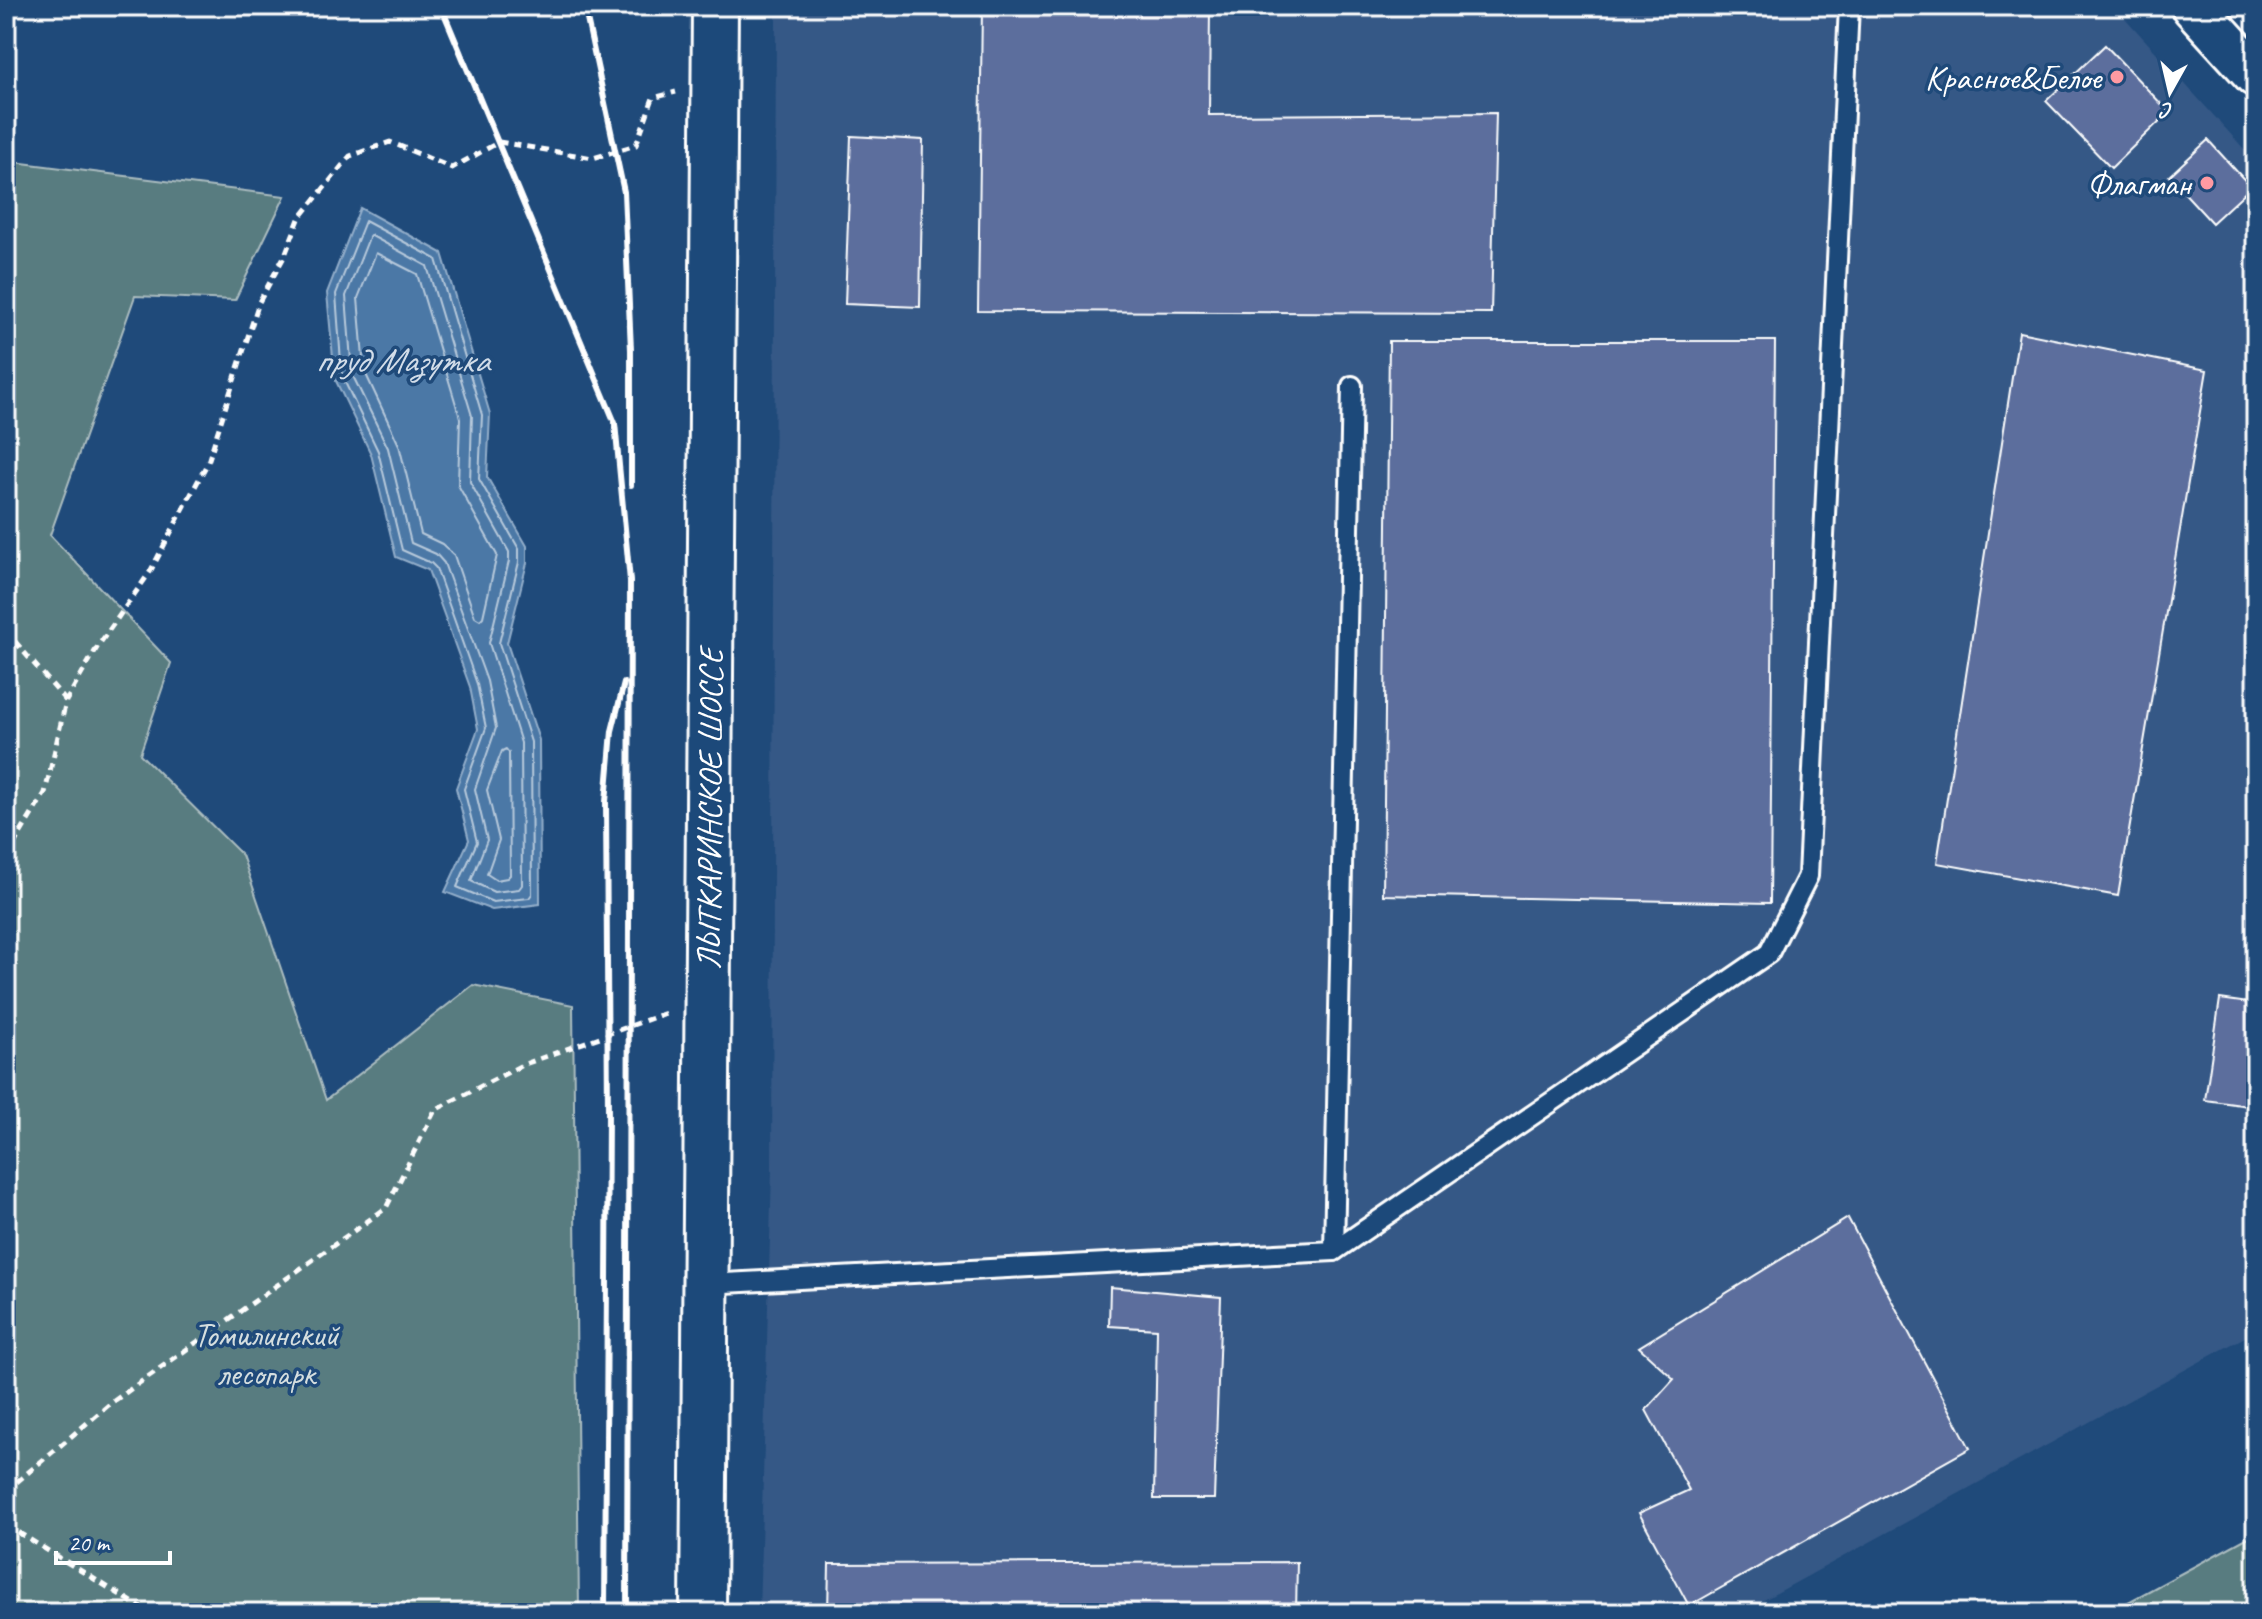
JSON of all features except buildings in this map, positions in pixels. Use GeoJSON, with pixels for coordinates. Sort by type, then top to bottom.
{"type":"FeatureCollection","features":[{"type":"Feature","properties":{"kind":"main road","name":"ЛЫТКАРИНСКОЕ ШОССЕ"},"geometry":{"type":"LineString","coordinates":[[703,1613],[715,6]]}},
{"type":"Feature","properties":{"kind":"street"},"geometry":{"type":"LineString","coordinates":[[2193,6],[2256,75]]}},
{"type":"Feature","properties":{"kind":"lane"},"geometry":{"type":"LineString","coordinates":[[705,1284],[1334,1251],[1769,953],[1808,876],[1849,6]]}},
{"type":"Feature","properties":{"kind":"lane"},"geometry":{"type":"LineString","coordinates":[[1334,1251],[1352,386]]}},
{"type":"Feature","properties":{"kind":"path"},"geometry":{"type":"LineString","coordinates":[[6,857],[45,793],[66,701],[98,646],[150,572],[208,462],[259,302],[285,255],[299,219],[350,156],[390,142],[452,168],[499,142],[593,158],[636,145],[653,98],[715,80]]}},
{"type":"Feature","properties":{"kind":"path"},"geometry":{"type":"LineString","coordinates":[[6,631],[66,701]]}},
{"type":"Feature","properties":{"kind":"path"},"geometry":{"type":"LineString","coordinates":[[6,1491],[111,1403],[386,1208],[435,1110],[522,1065],[674,1011]]}},
{"type":"Feature","properties":{"kind":"path"},"geometry":{"type":"LineString","coordinates":[[6,1525],[150,1613]]}},
{"type":"Feature","properties":{"kind":"shaded area"},"geometry":{"type":"Polygon","coordinates":[[[776,6],[2114,6],[2256,162],[2256,1331],[1740,1613],[759,1613],[772,1170],[776,6]]]}},
{"type":"Feature","properties":{"kind":"green space","name":"Томилинский лесопарк"},"geometry":{"type":"Polygon","coordinates":[[[6,161],[285,196],[235,300],[135,296],[50,535],[171,663],[140,754],[242,855],[326,1100],[473,985],[573,1005],[579,1613],[6,1613],[6,161]]]}},
{"type":"Feature","properties":{"kind":"green space"},"geometry":{"type":"Polygon","coordinates":[[[2256,1533],[2256,1613],[2108,1613],[2256,1533]]]}},
{"type":"Feature","properties":{"kind":"water","name":"пруд Мазутка"},"geometry":{"type":"Polygon","coordinates":[[[360,208],[442,253],[490,414],[487,477],[527,546],[527,563],[507,643],[539,740],[540,904],[492,910],[445,892],[469,840],[456,788],[478,729],[470,687],[428,570],[396,557],[371,454],[335,379],[327,293],[360,208]]]}},
{"type":"Feature","properties":{"kind":"railway"},"geometry":{"type":"LineString","coordinates":[[441,6],[615,423],[630,581],[627,1613]]}},
{"type":"Feature","properties":{"kind":"railway"},"geometry":{"type":"LineString","coordinates":[[581,6],[587,19],[624,192],[631,350],[631,485]]}},
{"type":"Feature","properties":{"kind":"railway"},"geometry":{"type":"LineString","coordinates":[[605,1613],[606,802],[612,731],[624,683]]}},
{"type":"Feature","properties":{"kind":"place","name":"Красное&Белое"},"geometry":{"type":"Point","coordinates":[2117,77]}},
{"type":"Feature","properties":{"kind":"place","name":"Флагман"},"geometry":{"type":"Point","coordinates":[2207,183]}}]}
